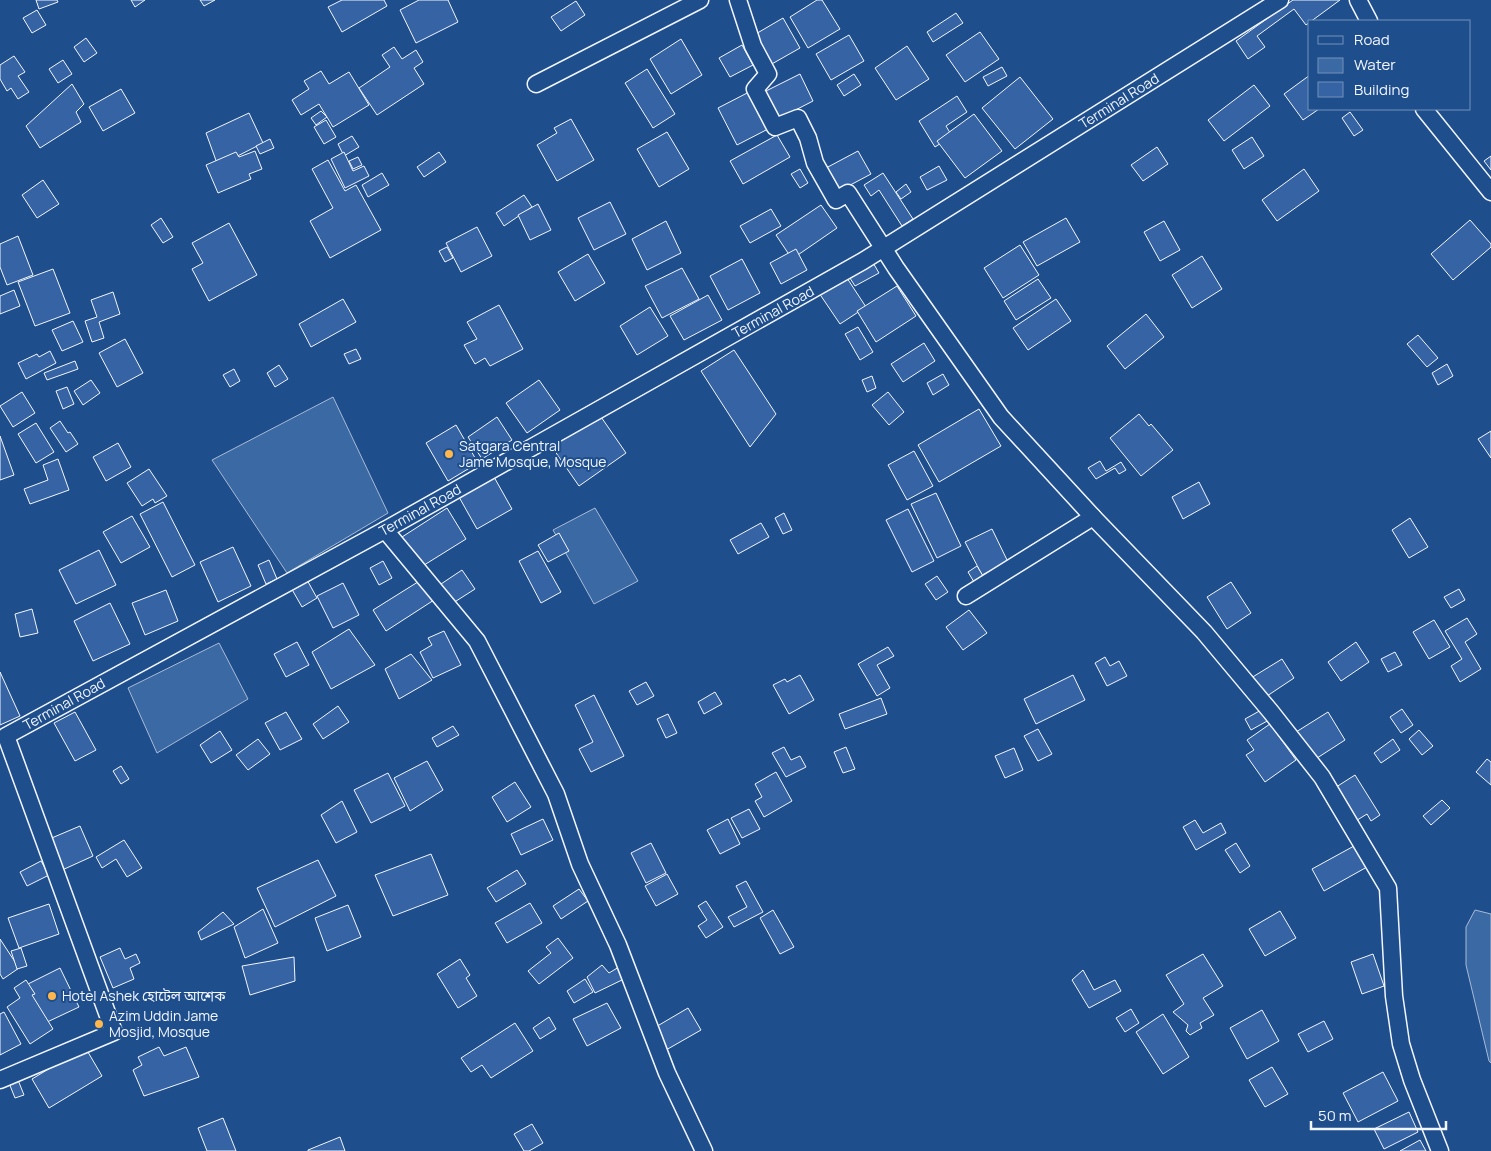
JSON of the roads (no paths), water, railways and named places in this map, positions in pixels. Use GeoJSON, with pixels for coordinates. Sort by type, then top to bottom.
{"type":"FeatureCollection","features":[{"type":"Feature","properties":{"kind":"street"},"geometry":{"type":"LineString","coordinates":[[536,84],[700,0]]}},
{"type":"Feature","properties":{"kind":"street"},"geometry":{"type":"LineString","coordinates":[[738,0],[753,46],[768,74],[755,89],[775,127],[798,118],[808,138],[815,163],[836,200],[848,193],[883,249],[1001,417],[1093,517],[1204,632],[1322,776],[1388,888],[1394,996],[1401,1044],[1412,1080],[1440,1151]]}},
{"type":"Feature","properties":{"kind":"street","name":"Terminal Road"},"geometry":{"type":"LineString","coordinates":[[0,1080],[114,1032],[6,736],[385,530],[883,249],[1280,0]]}},
{"type":"Feature","properties":{"kind":"street"},"geometry":{"type":"LineString","coordinates":[[1358,0],[1369,20]]}},
{"type":"Feature","properties":{"kind":"street"},"geometry":{"type":"LineString","coordinates":[[1425,110],[1491,192]]}},
{"type":"Feature","properties":{"kind":"street"},"geometry":{"type":"LineString","coordinates":[[966,596],[1093,517]]}},
{"type":"Feature","properties":{"kind":"street"},"geometry":{"type":"LineString","coordinates":[[385,530],[477,642],[556,794],[580,864],[618,945],[667,1073],[704,1151]]}},
{"type":"Feature","properties":{"kind":"water"},"geometry":{"type":"Polygon","coordinates":[[[333,397],[388,513],[287,573],[212,460],[333,397]]]}},
{"type":"Feature","properties":{"kind":"water"},"geometry":{"type":"Polygon","coordinates":[[[595,508],[638,581],[594,604],[553,530],[595,508]]]}},
{"type":"Feature","properties":{"kind":"water"},"geometry":{"type":"Polygon","coordinates":[[[219,643],[248,699],[157,753],[128,688],[219,643]]]}},
{"type":"Feature","properties":{"kind":"water"},"geometry":{"type":"Polygon","coordinates":[[[1475,910],[1491,914],[1491,1063],[1466,965],[1466,927],[1475,910]]]}},
{"type":"Feature","properties":{"kind":"place","name":"Satgara Central Jame Mosque, Mosque"},"geometry":{"type":"Point","coordinates":[449,454]}},
{"type":"Feature","properties":{"kind":"place","name":"Hotel Ashek হোটেল আশেক"},"geometry":{"type":"Point","coordinates":[52,996]}},
{"type":"Feature","properties":{"kind":"place","name":"Azim Uddin Jame Mosjid, Mosque"},"geometry":{"type":"Point","coordinates":[99,1024]}}]}
